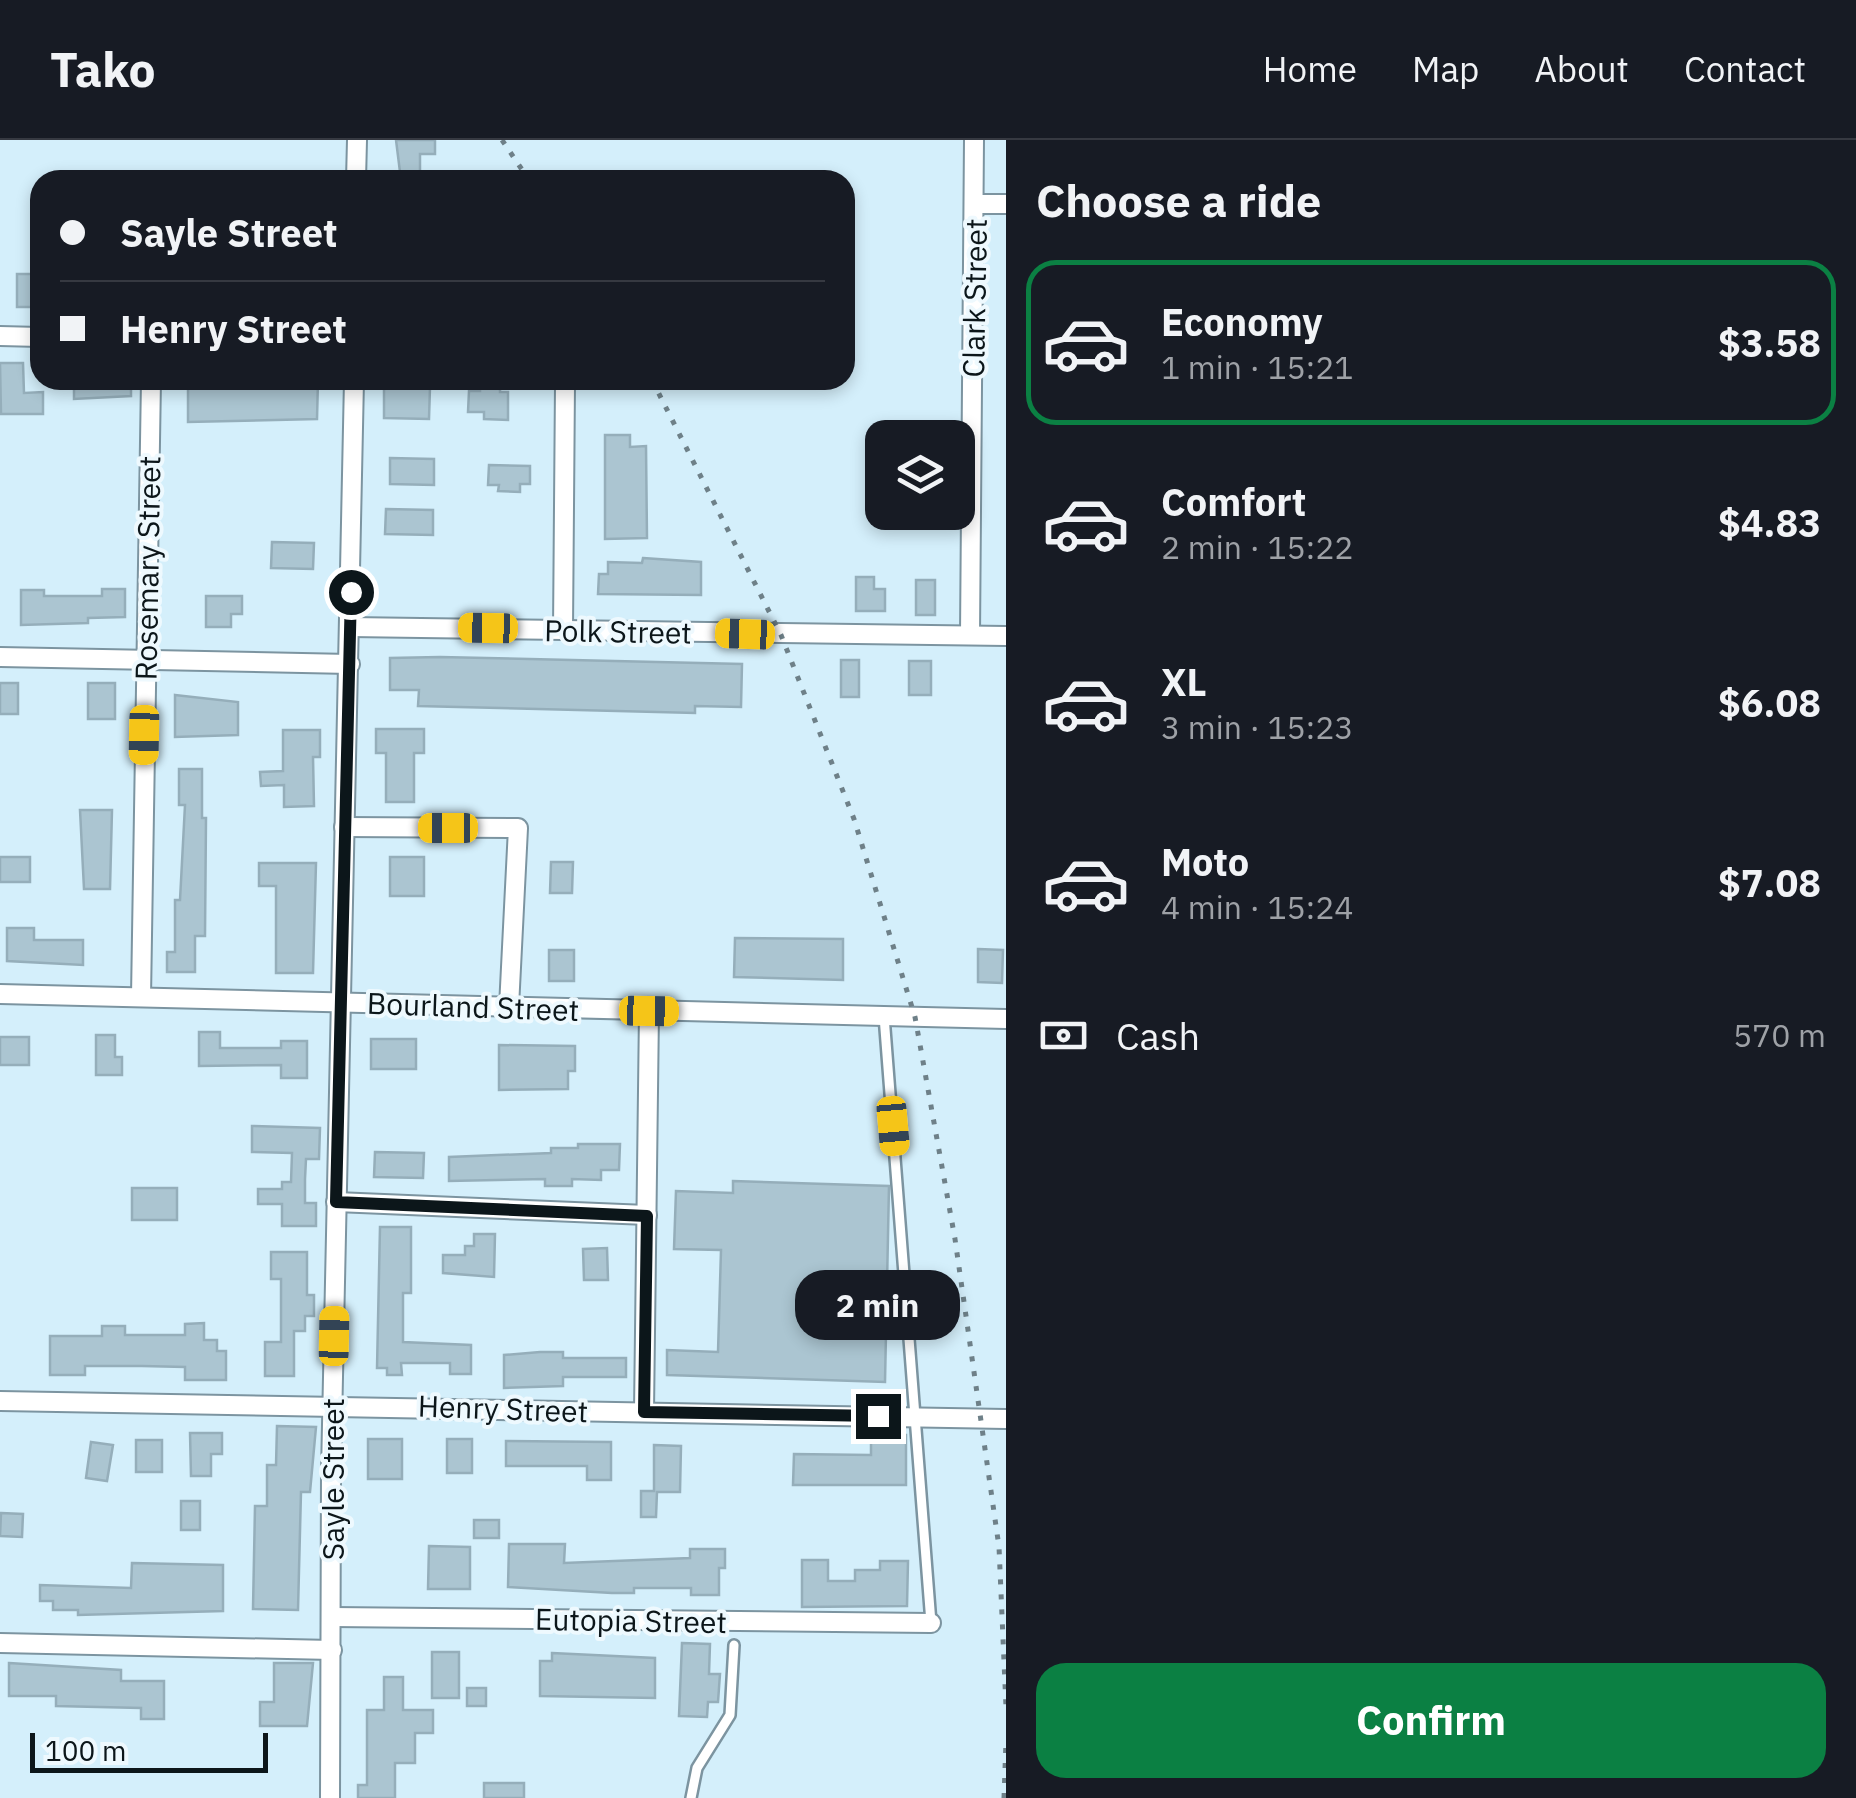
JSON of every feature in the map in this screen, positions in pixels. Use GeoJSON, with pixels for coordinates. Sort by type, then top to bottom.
{"type":"FeatureCollection","features":[{"type":"Feature","properties":{"kind":"street"},"geometry":{"type":"LineString","coordinates":[[356,170],[358,140]]}},
{"type":"Feature","properties":{"kind":"street","name":"Clark Street"},"geometry":{"type":"LineString","coordinates":[[970,635],[974,140]]}},
{"type":"Feature","properties":{"kind":"street"},"geometry":{"type":"LineString","coordinates":[[974,204],[1006,204]]}},
{"type":"Feature","properties":{"kind":"street"},"geometry":{"type":"LineString","coordinates":[[0,336],[30,337]]}},
{"type":"Feature","properties":{"kind":"street","name":"Rosemary Street"},"geometry":{"type":"LineString","coordinates":[[141,997],[151,390]]}},
{"type":"Feature","properties":{"kind":"street","name":"Sayle Street"},"geometry":{"type":"LineString","coordinates":[[330,1798],[336,1202],[354,390]]}},
{"type":"Feature","properties":{"kind":"street"},"geometry":{"type":"LineString","coordinates":[[564,630],[565,390]]}},
{"type":"Feature","properties":{"kind":"street","name":"Polk Street"},"geometry":{"type":"LineString","coordinates":[[350,627],[1006,636]]}},
{"type":"Feature","properties":{"kind":"street"},"geometry":{"type":"LineString","coordinates":[[0,657],[350,664]]}},
{"type":"Feature","properties":{"kind":"street"},"geometry":{"type":"LineString","coordinates":[[344,827],[518,828],[509,1007]]}},
{"type":"Feature","properties":{"kind":"street","name":"Bourland Street"},"geometry":{"type":"LineString","coordinates":[[0,994],[1006,1019]]}},
{"type":"Feature","properties":{"kind":"street"},"geometry":{"type":"LineString","coordinates":[[644,1412],[649,1011]]}},
{"type":"Feature","properties":{"kind":"street"},"geometry":{"type":"LineString","coordinates":[[336,1202],[647,1216]]}},
{"type":"Feature","properties":{"kind":"street","name":"Henry Street"},"geometry":{"type":"LineString","coordinates":[[0,1401],[1006,1419]]}},
{"type":"Feature","properties":{"kind":"street","name":"Eutopia Street"},"geometry":{"type":"LineString","coordinates":[[332,1617],[931,1623]]}},
{"type":"Feature","properties":{"kind":"street"},"geometry":{"type":"LineString","coordinates":[[0,1643],[332,1650]]}},
{"type":"Feature","properties":{"kind":"lane"},"geometry":{"type":"LineString","coordinates":[[884,1016],[931,1623]]}},
{"type":"Feature","properties":{"kind":"lane"},"geometry":{"type":"LineString","coordinates":[[691,1798],[697,1768],[730,1714],[734,1645]]}},
{"type":"Feature","properties":{"kind":"building"},"geometry":{"type":"Polygon","coordinates":[[[396,140],[435,140],[435,154],[420,154],[420,170],[400,170],[396,140]]]}},
{"type":"Feature","properties":{"kind":"building"},"geometry":{"type":"Polygon","coordinates":[[[17,274],[30,274],[30,307],[17,307],[17,274]]]}},
{"type":"Feature","properties":{"kind":"building"},"geometry":{"type":"Polygon","coordinates":[[[0,363],[23,363],[24,393],[43,392],[43,414],[1,414],[0,363]]]}},
{"type":"Feature","properties":{"kind":"building"},"geometry":{"type":"Polygon","coordinates":[[[74,390],[131,390],[131,396],[74,399],[74,390]]]}},
{"type":"Feature","properties":{"kind":"building"},"geometry":{"type":"Polygon","coordinates":[[[188,390],[318,390],[317,419],[188,422],[188,390]]]}},
{"type":"Feature","properties":{"kind":"building"},"geometry":{"type":"Polygon","coordinates":[[[384,390],[430,390],[429,419],[384,418],[384,390]]]}},
{"type":"Feature","properties":{"kind":"building"},"geometry":{"type":"Polygon","coordinates":[[[469,391],[508,392],[508,420],[484,419],[484,412],[468,412],[469,391]]]}},
{"type":"Feature","properties":{"kind":"building"},"geometry":{"type":"Polygon","coordinates":[[[605,435],[630,435],[630,447],[646,446],[647,538],[605,539],[605,435]]]}},
{"type":"Feature","properties":{"kind":"building"},"geometry":{"type":"Polygon","coordinates":[[[390,458],[434,459],[434,485],[390,484],[390,458]]]}},
{"type":"Feature","properties":{"kind":"building"},"geometry":{"type":"Polygon","coordinates":[[[489,465],[530,466],[530,484],[520,484],[520,492],[498,491],[499,485],[488,485],[489,465]]]}},
{"type":"Feature","properties":{"kind":"building"},"geometry":{"type":"Polygon","coordinates":[[[386,509],[433,510],[433,535],[385,534],[386,509]]]}},
{"type":"Feature","properties":{"kind":"building"},"geometry":{"type":"Polygon","coordinates":[[[272,542],[314,543],[313,569],[271,568],[272,542]]]}},
{"type":"Feature","properties":{"kind":"building"},"geometry":{"type":"Polygon","coordinates":[[[643,558],[701,562],[701,595],[598,594],[599,574],[608,574],[608,562],[642,563],[643,558]]]}},
{"type":"Feature","properties":{"kind":"building"},"geometry":{"type":"Polygon","coordinates":[[[856,577],[874,577],[874,589],[885,589],[885,611],[856,611],[856,577]]]}},
{"type":"Feature","properties":{"kind":"building"},"geometry":{"type":"Polygon","coordinates":[[[916,580],[935,580],[935,615],[916,615],[916,580]]]}},
{"type":"Feature","properties":{"kind":"building"},"geometry":{"type":"Polygon","coordinates":[[[102,589],[125,589],[125,617],[88,618],[88,623],[21,625],[21,590],[44,590],[44,596],[102,596],[102,589]]]}},
{"type":"Feature","properties":{"kind":"building"},"geometry":{"type":"Polygon","coordinates":[[[206,596],[242,596],[242,614],[231,614],[231,627],[206,627],[206,596]]]}},
{"type":"Feature","properties":{"kind":"building"},"geometry":{"type":"Polygon","coordinates":[[[390,658],[742,664],[741,707],[695,706],[695,713],[418,706],[419,690],[390,690],[390,658]]]}},
{"type":"Feature","properties":{"kind":"building"},"geometry":{"type":"Polygon","coordinates":[[[841,660],[859,660],[859,697],[841,697],[841,660]]]}},
{"type":"Feature","properties":{"kind":"building"},"geometry":{"type":"Polygon","coordinates":[[[909,661],[931,661],[931,695],[909,695],[909,661]]]}},
{"type":"Feature","properties":{"kind":"building"},"geometry":{"type":"Polygon","coordinates":[[[0,683],[18,683],[18,714],[0,714],[0,683]]]}},
{"type":"Feature","properties":{"kind":"building"},"geometry":{"type":"Polygon","coordinates":[[[88,683],[115,683],[115,719],[88,719],[88,683]]]}},
{"type":"Feature","properties":{"kind":"building"},"geometry":{"type":"Polygon","coordinates":[[[175,695],[238,702],[238,735],[175,737],[175,695]]]}},
{"type":"Feature","properties":{"kind":"building"},"geometry":{"type":"Polygon","coordinates":[[[376,729],[424,729],[424,753],[414,753],[414,802],[386,802],[386,753],[376,753],[376,729]]]}},
{"type":"Feature","properties":{"kind":"building"},"geometry":{"type":"Polygon","coordinates":[[[283,730],[320,730],[320,757],[313,757],[314,806],[284,807],[284,785],[261,786],[260,772],[283,771],[283,730]]]}},
{"type":"Feature","properties":{"kind":"building"},"geometry":{"type":"Polygon","coordinates":[[[179,769],[202,769],[202,818],[206,818],[205,936],[195,936],[195,972],[167,972],[167,952],[175,952],[175,900],[180,900],[185,805],[179,805],[179,769]]]}},
{"type":"Feature","properties":{"kind":"building"},"geometry":{"type":"Polygon","coordinates":[[[80,810],[112,810],[110,889],[84,889],[80,810]]]}},
{"type":"Feature","properties":{"kind":"building"},"geometry":{"type":"Polygon","coordinates":[[[0,857],[30,857],[30,882],[0,882],[0,857]]]}},
{"type":"Feature","properties":{"kind":"building"},"geometry":{"type":"Polygon","coordinates":[[[390,857],[424,857],[424,896],[390,896],[390,857]]]}},
{"type":"Feature","properties":{"kind":"building"},"geometry":{"type":"Polygon","coordinates":[[[551,862],[573,862],[572,893],[550,893],[551,862]]]}},
{"type":"Feature","properties":{"kind":"building"},"geometry":{"type":"Polygon","coordinates":[[[259,863],[316,863],[313,973],[276,973],[276,886],[259,886],[259,863]]]}},
{"type":"Feature","properties":{"kind":"building"},"geometry":{"type":"Polygon","coordinates":[[[7,928],[34,928],[34,940],[83,940],[83,965],[7,961],[7,928]]]}},
{"type":"Feature","properties":{"kind":"building"},"geometry":{"type":"Polygon","coordinates":[[[735,938],[843,939],[843,980],[734,977],[735,938]]]}},
{"type":"Feature","properties":{"kind":"building"},"geometry":{"type":"Polygon","coordinates":[[[978,949],[1003,950],[1002,983],[978,982],[978,949]]]}},
{"type":"Feature","properties":{"kind":"building"},"geometry":{"type":"Polygon","coordinates":[[[549,950],[574,950],[574,981],[549,981],[549,950]]]}},
{"type":"Feature","properties":{"kind":"building"},"geometry":{"type":"Polygon","coordinates":[[[199,1032],[220,1032],[220,1048],[281,1048],[281,1041],[307,1041],[307,1078],[281,1078],[281,1065],[199,1066],[199,1032]]]}},
{"type":"Feature","properties":{"kind":"building"},"geometry":{"type":"Polygon","coordinates":[[[96,1035],[115,1035],[115,1057],[122,1057],[122,1075],[96,1075],[96,1035]]]}},
{"type":"Feature","properties":{"kind":"building"},"geometry":{"type":"Polygon","coordinates":[[[0,1037],[29,1037],[29,1065],[0,1065],[0,1037]]]}},
{"type":"Feature","properties":{"kind":"building"},"geometry":{"type":"Polygon","coordinates":[[[371,1039],[416,1039],[416,1069],[371,1069],[371,1039]]]}},
{"type":"Feature","properties":{"kind":"building"},"geometry":{"type":"Polygon","coordinates":[[[499,1045],[575,1046],[575,1071],[568,1071],[568,1089],[499,1090],[499,1045]]]}},
{"type":"Feature","properties":{"kind":"building"},"geometry":{"type":"Polygon","coordinates":[[[252,1126],[320,1128],[319,1159],[306,1159],[305,1179],[305,1203],[316,1203],[316,1226],[282,1226],[282,1204],[258,1204],[258,1189],[282,1189],[282,1182],[291,1182],[292,1153],[252,1152],[252,1126]]]}},
{"type":"Feature","properties":{"kind":"building"},"geometry":{"type":"Polygon","coordinates":[[[578,1144],[620,1144],[619,1170],[601,1170],[601,1180],[572,1179],[572,1186],[545,1186],[545,1179],[449,1181],[449,1157],[551,1153],[551,1148],[578,1148],[578,1144]]]}},
{"type":"Feature","properties":{"kind":"building"},"geometry":{"type":"Polygon","coordinates":[[[375,1152],[424,1153],[423,1178],[374,1177],[375,1152]]]}},
{"type":"Feature","properties":{"kind":"building"},"geometry":{"type":"Polygon","coordinates":[[[733,1181],[889,1186],[885,1382],[667,1375],[667,1350],[718,1352],[721,1250],[674,1249],[676,1191],[733,1193],[733,1181]]]}},
{"type":"Feature","properties":{"kind":"building"},"geometry":{"type":"Polygon","coordinates":[[[132,1188],[177,1188],[177,1220],[132,1220],[132,1188]]]}},
{"type":"Feature","properties":{"kind":"building"},"geometry":{"type":"Polygon","coordinates":[[[380,1227],[411,1227],[411,1293],[403,1293],[403,1342],[471,1345],[471,1374],[450,1374],[450,1363],[401,1363],[402,1375],[387,1375],[387,1368],[377,1368],[380,1227]]]}},
{"type":"Feature","properties":{"kind":"building"},"geometry":{"type":"Polygon","coordinates":[[[474,1234],[495,1234],[494,1277],[443,1273],[443,1255],[465,1255],[465,1246],[474,1246],[474,1234]]]}},
{"type":"Feature","properties":{"kind":"building"},"geometry":{"type":"Polygon","coordinates":[[[607,1248],[608,1280],[584,1280],[583,1249],[607,1248]]]}},
{"type":"Feature","properties":{"kind":"building"},"geometry":{"type":"Polygon","coordinates":[[[271,1252],[307,1252],[307,1295],[314,1295],[314,1316],[305,1316],[305,1331],[294,1331],[294,1376],[265,1376],[265,1342],[281,1342],[281,1279],[271,1279],[271,1252]]]}},
{"type":"Feature","properties":{"kind":"building"},"geometry":{"type":"Polygon","coordinates":[[[204,1323],[204,1340],[217,1340],[217,1351],[226,1351],[226,1380],[185,1380],[185,1367],[85,1366],[85,1375],[50,1375],[50,1336],[102,1336],[102,1326],[125,1326],[125,1335],[185,1335],[185,1324],[204,1323]]]}},
{"type":"Feature","properties":{"kind":"building"},"geometry":{"type":"Polygon","coordinates":[[[563,1352],[563,1358],[626,1358],[626,1377],[563,1377],[563,1386],[504,1388],[504,1355],[563,1352]]]}},
{"type":"Feature","properties":{"kind":"building"},"geometry":{"type":"Polygon","coordinates":[[[277,1426],[316,1427],[310,1492],[301,1492],[298,1610],[253,1609],[255,1506],[267,1506],[267,1465],[276,1465],[277,1426]]]}},
{"type":"Feature","properties":{"kind":"building"},"geometry":{"type":"Polygon","coordinates":[[[190,1433],[222,1433],[222,1454],[211,1454],[211,1476],[191,1476],[190,1433]]]}},
{"type":"Feature","properties":{"kind":"building"},"geometry":{"type":"Polygon","coordinates":[[[871,1435],[906,1435],[906,1485],[793,1485],[794,1454],[871,1455],[871,1435]]]}},
{"type":"Feature","properties":{"kind":"building"},"geometry":{"type":"Polygon","coordinates":[[[368,1439],[402,1439],[402,1479],[368,1479],[368,1439]]]}},
{"type":"Feature","properties":{"kind":"building"},"geometry":{"type":"Polygon","coordinates":[[[447,1439],[472,1439],[472,1473],[447,1473],[447,1439]]]}},
{"type":"Feature","properties":{"kind":"building"},"geometry":{"type":"Polygon","coordinates":[[[136,1440],[162,1440],[162,1472],[136,1472],[136,1440]]]}},
{"type":"Feature","properties":{"kind":"building"},"geometry":{"type":"Polygon","coordinates":[[[506,1441],[611,1442],[611,1480],[587,1480],[587,1466],[506,1466],[506,1441]]]}},
{"type":"Feature","properties":{"kind":"building"},"geometry":{"type":"Polygon","coordinates":[[[91,1442],[113,1445],[107,1481],[86,1478],[91,1442]]]}},
{"type":"Feature","properties":{"kind":"building"},"geometry":{"type":"Polygon","coordinates":[[[654,1445],[681,1446],[680,1492],[657,1492],[656,1517],[641,1517],[641,1491],[654,1491],[654,1445]]]}},
{"type":"Feature","properties":{"kind":"building"},"geometry":{"type":"Polygon","coordinates":[[[181,1501],[200,1501],[200,1530],[181,1530],[181,1501]]]}},
{"type":"Feature","properties":{"kind":"building"},"geometry":{"type":"Polygon","coordinates":[[[1,1513],[23,1514],[22,1537],[0,1536],[1,1513]]]}},
{"type":"Feature","properties":{"kind":"building"},"geometry":{"type":"Polygon","coordinates":[[[474,1520],[499,1520],[499,1538],[474,1538],[474,1520]]]}},
{"type":"Feature","properties":{"kind":"building"},"geometry":{"type":"Polygon","coordinates":[[[509,1544],[565,1544],[564,1563],[690,1558],[690,1549],[725,1549],[725,1568],[719,1568],[719,1595],[691,1595],[691,1588],[634,1588],[634,1593],[612,1593],[508,1587],[509,1544]]]}},
{"type":"Feature","properties":{"kind":"building"},"geometry":{"type":"Polygon","coordinates":[[[429,1546],[470,1547],[470,1589],[428,1589],[429,1546]]]}},
{"type":"Feature","properties":{"kind":"building"},"geometry":{"type":"Polygon","coordinates":[[[802,1560],[828,1560],[828,1581],[855,1581],[855,1570],[880,1570],[880,1561],[908,1561],[907,1606],[802,1607],[802,1560]]]}},
{"type":"Feature","properties":{"kind":"building"},"geometry":{"type":"Polygon","coordinates":[[[132,1563],[223,1565],[223,1611],[78,1615],[78,1610],[53,1610],[53,1601],[40,1601],[40,1585],[131,1588],[132,1563]]]}},
{"type":"Feature","properties":{"kind":"building"},"geometry":{"type":"Polygon","coordinates":[[[682,1643],[710,1644],[709,1674],[720,1674],[718,1702],[708,1702],[707,1717],[679,1716],[682,1643]]]}},
{"type":"Feature","properties":{"kind":"building"},"geometry":{"type":"Polygon","coordinates":[[[432,1652],[459,1652],[459,1698],[432,1698],[432,1652]]]}},
{"type":"Feature","properties":{"kind":"building"},"geometry":{"type":"Polygon","coordinates":[[[552,1653],[655,1658],[655,1698],[540,1696],[540,1661],[552,1661],[552,1653]]]}},
{"type":"Feature","properties":{"kind":"building"},"geometry":{"type":"Polygon","coordinates":[[[9,1663],[121,1670],[121,1681],[164,1681],[164,1719],[141,1719],[141,1708],[56,1706],[56,1696],[9,1696],[9,1663]]]}},
{"type":"Feature","properties":{"kind":"building"},"geometry":{"type":"Polygon","coordinates":[[[274,1663],[313,1663],[307,1726],[260,1726],[260,1702],[274,1702],[274,1663]]]}},
{"type":"Feature","properties":{"kind":"building"},"geometry":{"type":"Polygon","coordinates":[[[384,1677],[403,1677],[403,1710],[433,1710],[433,1733],[415,1733],[415,1763],[395,1763],[395,1798],[358,1798],[358,1785],[367,1785],[367,1710],[384,1710],[384,1677]]]}},
{"type":"Feature","properties":{"kind":"building"},"geometry":{"type":"Polygon","coordinates":[[[467,1688],[486,1688],[486,1706],[467,1706],[467,1688]]]}},
{"type":"Feature","properties":{"kind":"building"},"geometry":{"type":"Polygon","coordinates":[[[484,1783],[524,1783],[524,1798],[484,1798],[484,1783]]]}},
{"type":"Feature","properties":{"kind":"railway"},"geometry":{"type":"LineString","coordinates":[[502,140],[522,170]]}},
{"type":"Feature","properties":{"kind":"railway"},"geometry":{"type":"LineString","coordinates":[[657,390],[781,635],[854,819],[915,1017],[955,1239],[999,1547],[1006,1707]]}},
{"type":"Feature","properties":{"kind":"railway"},"geometry":{"type":"LineString","coordinates":[[1004,1798],[1006,1741]]}},
{"type":"Feature","properties":{"kind":"route"},"geometry":{"type":"LineString","coordinates":[[351,592],[336,1202],[647,1216],[644,1412],[878,1416]]}}]}
